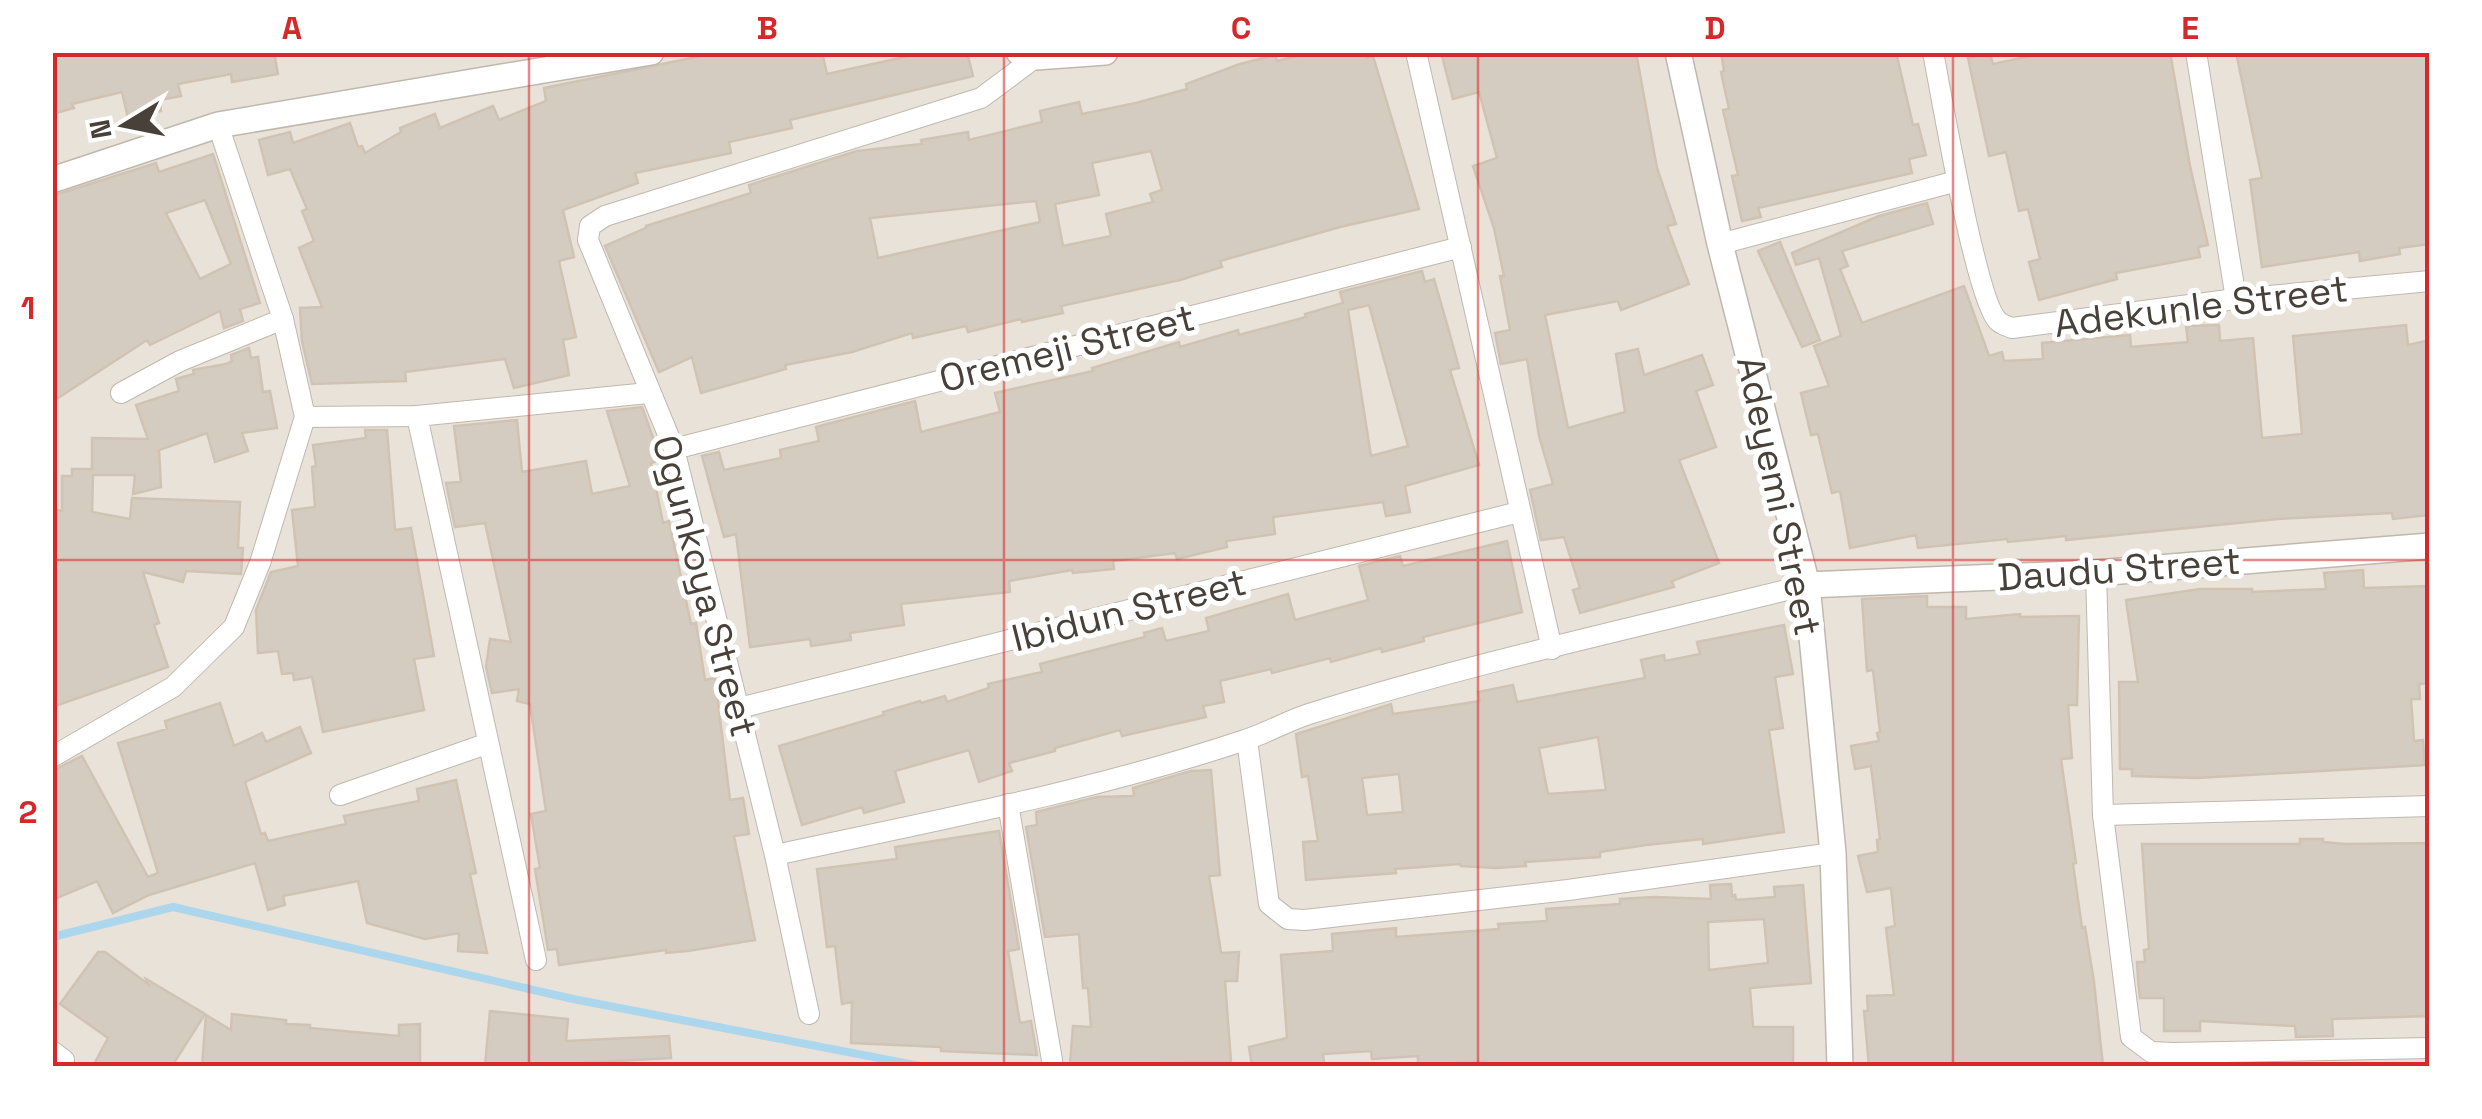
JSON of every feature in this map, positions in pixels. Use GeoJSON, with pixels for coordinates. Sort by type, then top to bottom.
{"type":"FeatureCollection","features":[{"type":"Feature","properties":{"kind":"street"},"geometry":{"type":"LineString","coordinates":[[52,180],[218,126],[651,52]]}},
{"type":"Feature","properties":{"kind":"street"},"geometry":{"type":"LineString","coordinates":[[1028,55],[1105,52]]}},
{"type":"Feature","properties":{"kind":"street"},"geometry":{"type":"LineString","coordinates":[[1416,52],[1552,648]]}},
{"type":"Feature","properties":{"kind":"street","name":"Adeyemi Street"},"geometry":{"type":"LineString","coordinates":[[1678,52],[1720,244],[1808,586],[1833,854],[1840,1066]]}},
{"type":"Feature","properties":{"kind":"street"},"geometry":{"type":"LineString","coordinates":[[1720,244],[1957,181],[1933,52]]}},
{"type":"Feature","properties":{"kind":"street"},"geometry":{"type":"LineString","coordinates":[[2196,52],[2236,299]]}},
{"type":"Feature","properties":{"kind":"street","name":"Ogunkoya Street"},"geometry":{"type":"LineString","coordinates":[[810,1014],[775,855],[674,450],[588,240],[590,226],[605,216],[981,98],[1028,55]]}},
{"type":"Feature","properties":{"kind":"street"},"geometry":{"type":"LineString","coordinates":[[52,757],[173,687],[234,627],[260,563],[306,417],[282,319],[218,126]]}},
{"type":"Feature","properties":{"kind":"street","name":"Adekunle Street"},"geometry":{"type":"LineString","coordinates":[[1957,181],[1987,300],[1998,321],[2012,328],[2236,299],[2430,281]]}},
{"type":"Feature","properties":{"kind":"street","name":"Oremeji Street"},"geometry":{"type":"LineString","coordinates":[[674,450],[1461,246]]}},
{"type":"Feature","properties":{"kind":"street"},"geometry":{"type":"LineString","coordinates":[[120,393],[180,360],[282,319]]}},
{"type":"Feature","properties":{"kind":"street"},"geometry":{"type":"LineString","coordinates":[[306,417],[417,416],[648,393]]}},
{"type":"Feature","properties":{"kind":"street"},"geometry":{"type":"LineString","coordinates":[[417,416],[536,960]]}},
{"type":"Feature","properties":{"kind":"street","name":"Ibidun Street"},"geometry":{"type":"LineString","coordinates":[[739,708],[1519,512]]}},
{"type":"Feature","properties":{"kind":"street","name":"Daudu Street"},"geometry":{"type":"LineString","coordinates":[[1808,586],[2096,574],[2430,546]]}},
{"type":"Feature","properties":{"kind":"street"},"geometry":{"type":"LineString","coordinates":[[2096,574],[2104,815],[2131,1037],[2151,1052],[2173,1053],[2430,1048]]}},
{"type":"Feature","properties":{"kind":"street"},"geometry":{"type":"LineString","coordinates":[[775,855],[1008,804],[1247,740],[1307,715],[1552,648],[1808,586]]}},
{"type":"Feature","properties":{"kind":"street"},"geometry":{"type":"LineString","coordinates":[[1247,740],[1269,904],[1288,918],[1305,920],[1568,890],[1833,854]]}},
{"type":"Feature","properties":{"kind":"street"},"geometry":{"type":"LineString","coordinates":[[340,794],[486,744]]}},
{"type":"Feature","properties":{"kind":"street"},"geometry":{"type":"LineString","coordinates":[[1008,804],[1052,1060]]}},
{"type":"Feature","properties":{"kind":"street"},"geometry":{"type":"LineString","coordinates":[[2104,815],[2430,806]]}},
{"type":"Feature","properties":{"kind":"shaded area"},"geometry":{"type":"Polygon","coordinates":[[[53,53],[2429,53],[2429,1066],[53,1066],[53,53]]]}},
{"type":"Feature","properties":{"kind":"building"},"geometry":{"type":"Polygon","coordinates":[[[52,52],[274,52],[278,74],[232,82],[231,74],[178,84],[181,96],[160,100],[161,111],[128,118],[122,92],[72,104],[74,108],[52,114],[52,52]]]}},
{"type":"Feature","properties":{"kind":"building"},"geometry":{"type":"Polygon","coordinates":[[[721,52],[822,52],[827,74],[909,56],[908,52],[967,52],[973,76],[790,120],[792,128],[729,142],[731,153],[635,173],[638,183],[563,210],[574,257],[559,261],[576,337],[563,340],[569,375],[514,388],[505,359],[405,372],[406,381],[312,384],[302,341],[300,308],[322,307],[299,248],[314,241],[302,211],[307,209],[290,169],[268,175],[259,140],[290,132],[293,143],[350,123],[358,147],[362,146],[365,153],[401,132],[400,128],[435,114],[440,128],[493,106],[499,120],[546,101],[544,88],[721,52]]]}},
{"type":"Feature","properties":{"kind":"building"},"geometry":{"type":"Polygon","coordinates":[[[1314,52],[1366,52],[1367,58],[1373,56],[1419,209],[1220,261],[1222,267],[1180,280],[1061,306],[1063,313],[968,332],[966,326],[913,338],[912,333],[852,352],[785,365],[786,369],[701,393],[692,357],[659,372],[605,246],[646,226],[751,193],[749,185],[857,151],[922,144],[921,140],[968,132],[969,140],[1042,122],[1040,111],[1079,102],[1082,114],[1136,103],[1187,89],[1186,84],[1240,64],[1275,55],[1277,61],[1314,52]],[[1151,151],[1092,163],[1099,195],[1055,204],[1063,246],[1111,236],[1106,214],[1153,202],[1150,194],[1162,190],[1151,151]],[[1036,201],[870,218],[878,258],[1040,222],[1036,201]]]}},
{"type":"Feature","properties":{"kind":"building"},"geometry":{"type":"Polygon","coordinates":[[[1441,52],[1636,52],[1657,168],[1676,224],[1667,226],[1689,284],[1621,310],[1618,301],[1545,315],[1568,428],[1625,412],[1616,354],[1638,349],[1644,375],[1702,355],[1713,385],[1696,391],[1716,447],[1679,460],[1719,563],[1672,581],[1674,587],[1580,613],[1573,590],[1580,588],[1564,537],[1541,540],[1530,490],[1553,484],[1539,436],[1527,359],[1501,364],[1495,333],[1510,330],[1500,276],[1504,276],[1494,228],[1473,166],[1497,158],[1479,92],[1453,99],[1441,52]]]}},
{"type":"Feature","properties":{"kind":"building"},"geometry":{"type":"Polygon","coordinates":[[[1721,52],[1896,52],[1913,125],[1918,124],[1926,155],[1909,159],[1912,173],[1758,208],[1761,217],[1742,221],[1732,176],[1738,175],[1723,110],[1729,109],[1721,52]]]}},
{"type":"Feature","properties":{"kind":"building"},"geometry":{"type":"Polygon","coordinates":[[[2049,52],[2170,52],[2208,245],[2198,247],[2200,257],[2116,273],[2117,279],[2039,300],[2029,262],[2040,259],[2028,209],[2019,211],[2006,152],[1989,156],[1968,58],[1990,53],[1993,64],[2049,52]]]}},
{"type":"Feature","properties":{"kind":"building"},"geometry":{"type":"Polygon","coordinates":[[[2236,52],[2430,52],[2430,244],[2399,248],[2400,254],[2360,261],[2359,252],[2262,267],[2250,180],[2262,178],[2236,52]]]}},
{"type":"Feature","properties":{"kind":"building"},"geometry":{"type":"Polygon","coordinates":[[[213,154],[260,303],[240,309],[243,321],[224,328],[220,311],[150,345],[147,340],[52,402],[52,196],[156,163],[159,172],[213,154]],[[205,200],[166,213],[200,279],[231,264],[205,200]]]}},
{"type":"Feature","properties":{"kind":"building"},"geometry":{"type":"Polygon","coordinates":[[[1927,203],[1933,224],[1842,251],[1848,266],[1840,269],[1862,323],[1964,286],[1989,356],[2002,352],[2004,361],[2043,359],[2042,343],[2130,335],[2131,347],[2188,342],[2186,326],[2219,325],[2220,341],[2253,338],[2262,438],[2302,434],[2293,336],[2406,325],[2408,345],[2430,340],[2430,515],[2393,519],[2392,513],[2278,519],[2066,540],[2066,536],[2008,542],[2007,539],[1918,548],[1916,535],[1850,548],[1840,491],[1832,493],[1818,434],[1811,435],[1801,393],[1829,386],[1814,346],[1841,336],[1819,258],[1796,265],[1792,253],[1879,216],[1927,203]]]}},
{"type":"Feature","properties":{"kind":"building"},"geometry":{"type":"Polygon","coordinates":[[[1780,242],[1820,340],[1802,347],[1758,251],[1780,242]]]}},
{"type":"Feature","properties":{"kind":"building"},"geometry":{"type":"Polygon","coordinates":[[[1422,271],[1425,282],[1434,279],[1459,368],[1450,370],[1479,465],[1405,486],[1410,512],[1386,516],[1383,502],[1273,517],[1275,534],[1226,541],[1227,547],[1177,559],[1175,553],[1113,561],[1114,569],[1073,573],[1072,570],[1009,581],[1010,592],[901,604],[904,625],[850,633],[851,640],[811,646],[810,639],[750,647],[736,534],[724,537],[702,456],[719,452],[724,470],[781,458],[780,450],[819,441],[816,427],[915,401],[921,432],[1000,412],[995,393],[1093,371],[1092,368],[1179,342],[1180,347],[1238,330],[1239,335],[1306,317],[1305,314],[1343,303],[1340,292],[1422,271]],[[1369,305],[1348,310],[1371,456],[1408,446],[1369,305]]]}},
{"type":"Feature","properties":{"kind":"building"},"geometry":{"type":"Polygon","coordinates":[[[249,348],[251,358],[258,357],[263,392],[270,391],[277,428],[242,433],[248,451],[215,462],[207,433],[159,450],[161,487],[133,494],[135,475],[93,475],[92,512],[130,519],[132,498],[240,502],[241,574],[186,571],[183,582],[143,572],[168,667],[52,707],[52,509],[62,511],[62,476],[72,476],[72,469],[92,469],[92,438],[148,439],[136,405],[179,391],[176,379],[194,374],[193,370],[226,364],[232,361],[231,355],[249,348]]]}},
{"type":"Feature","properties":{"kind":"building"},"geometry":{"type":"Polygon","coordinates":[[[642,407],[661,460],[651,463],[663,523],[669,521],[691,624],[696,623],[705,680],[715,678],[730,800],[743,798],[749,834],[734,836],[755,940],[559,965],[557,949],[548,950],[535,869],[540,868],[531,814],[546,811],[530,704],[517,701],[519,689],[492,693],[486,667],[490,639],[511,642],[485,523],[455,527],[446,483],[461,482],[454,426],[517,420],[522,472],[586,461],[592,494],[630,486],[607,411],[642,407]]]}},
{"type":"Feature","properties":{"kind":"building"},"geometry":{"type":"Polygon","coordinates":[[[365,430],[387,430],[395,530],[411,528],[434,656],[414,659],[424,710],[323,732],[312,677],[294,680],[293,673],[282,674],[278,651],[258,653],[256,610],[271,572],[298,566],[292,510],[315,507],[313,445],[366,438],[365,430]]]}},
{"type":"Feature","properties":{"kind":"building"},"geometry":{"type":"Polygon","coordinates":[[[1507,541],[1522,612],[1423,637],[1424,641],[1382,652],[1381,648],[1331,662],[1330,658],[1220,681],[1224,702],[1203,706],[1206,717],[1122,736],[1120,730],[1055,748],[1009,763],[1012,771],[979,782],[969,750],[895,771],[904,802],[864,813],[862,807],[802,825],[779,746],[920,701],[945,696],[947,702],[989,688],[988,684],[1042,672],[1040,664],[1145,637],[1144,633],[1162,628],[1166,641],[1209,631],[1206,618],[1288,594],[1295,620],[1368,600],[1359,566],[1400,556],[1403,566],[1507,541]]]}},
{"type":"Feature","properties":{"kind":"building"},"geometry":{"type":"Polygon","coordinates":[[[2363,570],[2364,588],[2430,586],[2430,683],[2419,684],[2420,699],[2411,699],[2414,741],[2423,740],[2425,765],[2197,778],[2132,776],[2132,769],[2120,769],[2119,682],[2138,682],[2126,600],[2200,589],[2326,589],[2324,573],[2363,570]]]}},
{"type":"Feature","properties":{"kind":"building"},"geometry":{"type":"Polygon","coordinates":[[[1927,596],[1927,607],[1966,607],[1966,619],[2020,614],[2079,616],[2077,705],[2068,705],[2072,758],[2061,759],[2103,1066],[1869,1066],[1864,1011],[1868,1011],[1867,996],[1894,995],[1886,928],[1895,926],[1891,888],[1867,892],[1858,856],[1878,852],[1880,839],[1871,766],[1855,769],[1851,746],[1879,741],[1880,732],[1873,670],[1867,671],[1862,599],[1927,596]]]}},
{"type":"Feature","properties":{"kind":"building"},"geometry":{"type":"Polygon","coordinates":[[[1784,625],[1793,674],[1775,677],[1783,728],[1769,730],[1784,832],[1703,844],[1703,839],[1646,845],[1600,852],[1600,857],[1525,862],[1526,866],[1460,864],[1306,880],[1303,842],[1318,841],[1308,776],[1302,777],[1296,734],[1391,704],[1393,714],[1442,707],[1480,701],[1478,692],[1513,685],[1517,702],[1645,678],[1641,660],[1664,655],[1665,661],[1700,654],[1697,642],[1784,625]],[[1598,737],[1539,748],[1548,794],[1606,790],[1598,737]],[[1399,774],[1362,778],[1367,815],[1403,812],[1399,774]]]}},
{"type":"Feature","properties":{"kind":"building"},"geometry":{"type":"Polygon","coordinates":[[[220,703],[234,746],[262,733],[266,742],[300,727],[311,753],[245,782],[261,834],[265,833],[268,841],[346,824],[344,816],[419,801],[417,789],[456,780],[476,873],[470,874],[487,953],[458,951],[459,933],[425,939],[367,923],[358,881],[283,896],[285,905],[268,910],[255,863],[149,895],[113,913],[97,881],[52,900],[52,771],[82,756],[148,877],[158,873],[118,743],[167,729],[165,721],[220,703]]]}},
{"type":"Feature","properties":{"kind":"building"},"geometry":{"type":"Polygon","coordinates":[[[1211,770],[1220,875],[1209,876],[1221,953],[1239,952],[1237,981],[1225,981],[1231,1062],[1070,1064],[1073,1026],[1091,1027],[1079,934],[1045,937],[1026,827],[1037,825],[1036,812],[1097,797],[1134,796],[1133,788],[1191,771],[1211,770]]]}},
{"type":"Feature","properties":{"kind":"building"},"geometry":{"type":"Polygon","coordinates":[[[999,831],[1019,949],[1008,951],[1020,1023],[1031,1021],[1037,1055],[851,1043],[852,1002],[842,1004],[835,946],[827,947],[817,869],[897,859],[895,847],[999,831]]]}},
{"type":"Feature","properties":{"kind":"building"},"geometry":{"type":"Polygon","coordinates":[[[2300,839],[2345,844],[2430,843],[2430,1016],[2332,1019],[2333,1036],[2296,1037],[2295,1026],[2200,1021],[2200,1031],[2164,1031],[2164,998],[2140,998],[2137,962],[2145,962],[2144,950],[2149,949],[2142,844],[2300,844],[2300,839]]]}},
{"type":"Feature","properties":{"kind":"building"},"geometry":{"type":"Polygon","coordinates":[[[1731,884],[1736,900],[1775,897],[1774,887],[1803,885],[1811,983],[1750,988],[1753,1027],[1793,1027],[1793,1066],[1486,1066],[1486,1061],[1418,1065],[1418,1056],[1372,1059],[1371,1051],[1323,1054],[1324,1063],[1252,1066],[1249,1047],[1287,1038],[1281,955],[1333,951],[1332,934],[1396,928],[1396,937],[1499,929],[1498,924],[1547,921],[1546,909],[1620,904],[1620,899],[1711,899],[1710,885],[1731,884]],[[1764,919],[1708,922],[1709,970],[1768,963],[1764,919]]]}},
{"type":"Feature","properties":{"kind":"building"},"geometry":{"type":"Polygon","coordinates":[[[98,952],[105,952],[148,984],[146,979],[205,1014],[172,1066],[93,1066],[108,1038],[60,1004],[98,952]]]}},
{"type":"Feature","properties":{"kind":"building"},"geometry":{"type":"Polygon","coordinates":[[[490,1011],[568,1019],[566,1041],[669,1036],[671,1058],[562,1066],[485,1066],[490,1011]]]}},
{"type":"Feature","properties":{"kind":"building"},"geometry":{"type":"Polygon","coordinates":[[[232,1014],[286,1020],[286,1024],[310,1028],[399,1036],[399,1025],[420,1024],[420,1066],[202,1066],[206,1015],[231,1030],[232,1014]]]}},
{"type":"Feature","properties":{"kind":"waterway"},"geometry":{"type":"LineString","coordinates":[[52,937],[173,907],[573,999],[920,1066]]}}]}
